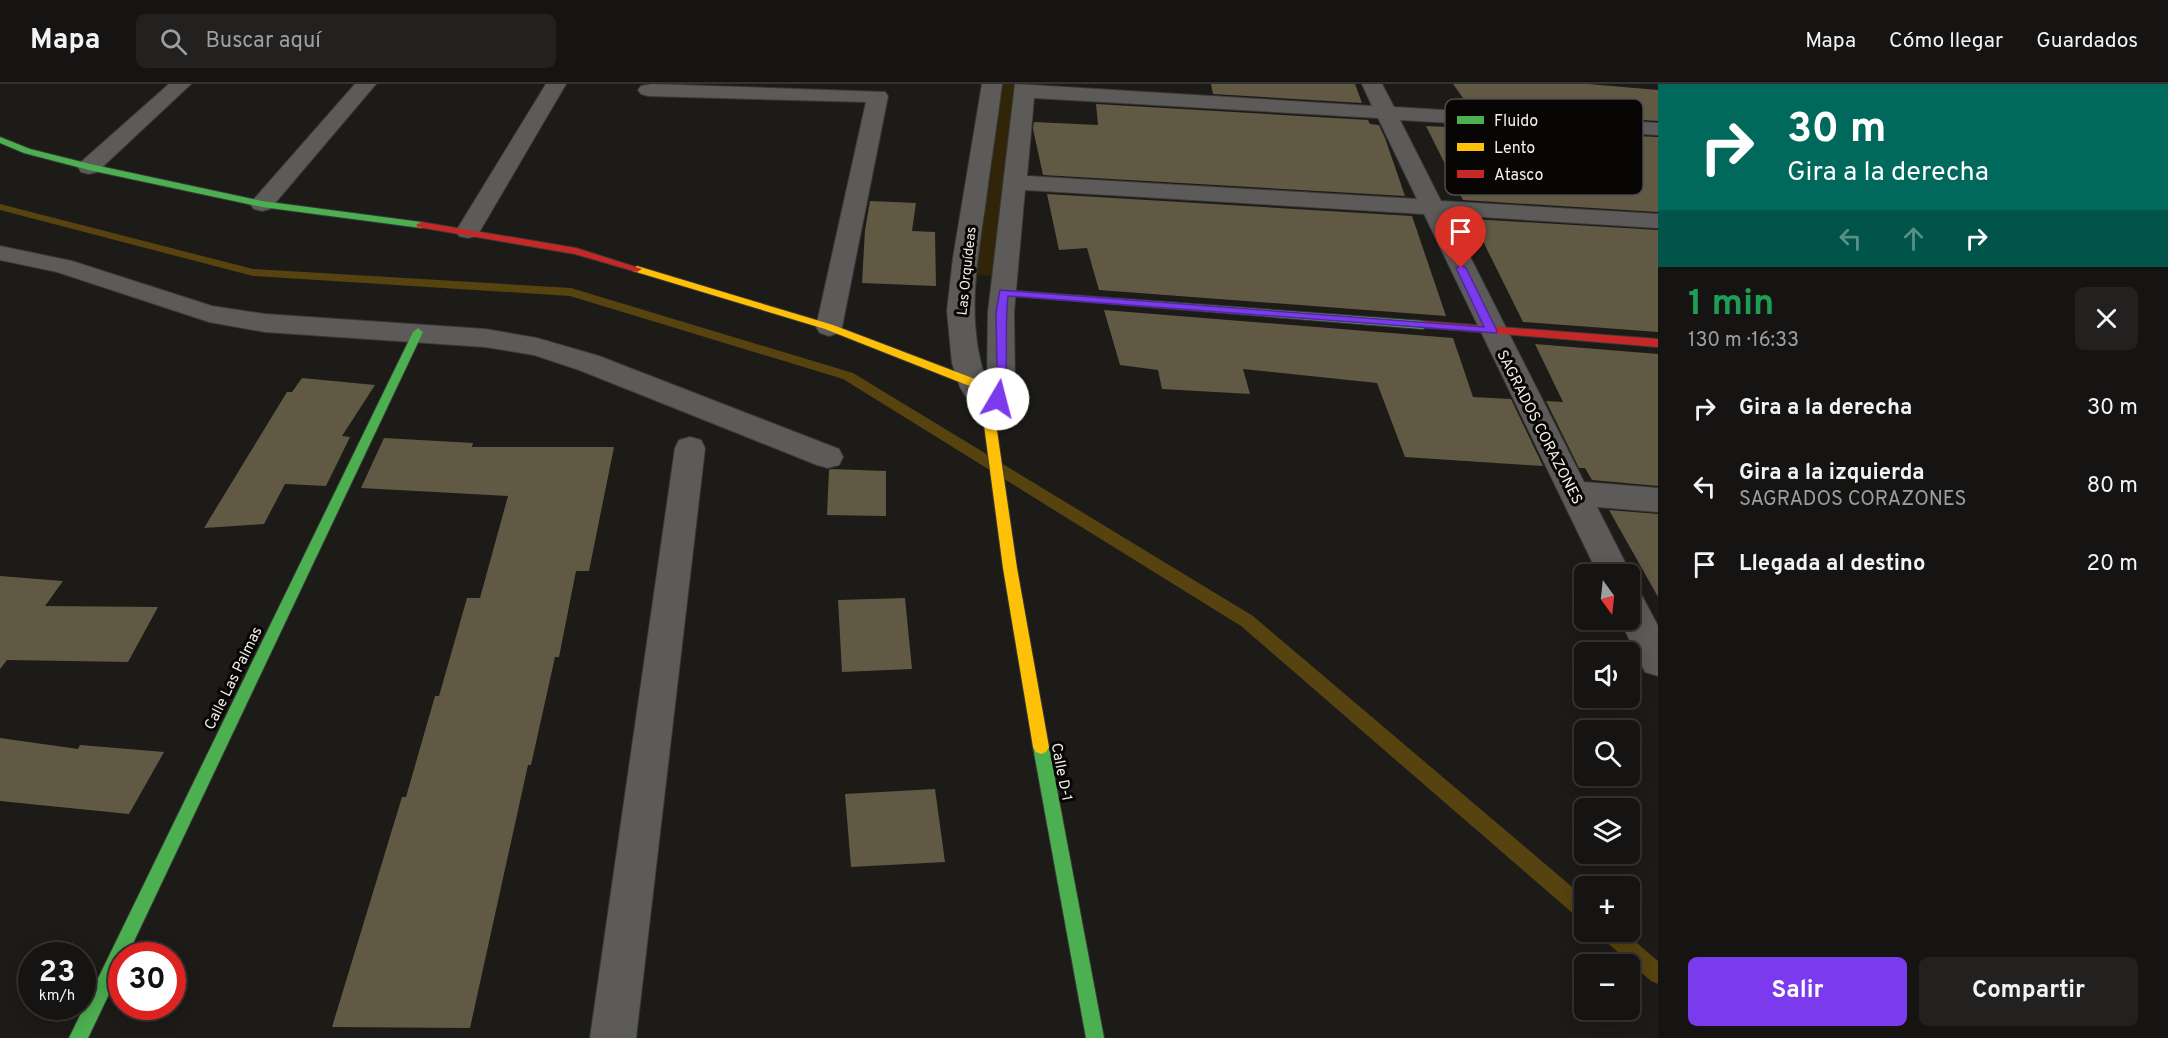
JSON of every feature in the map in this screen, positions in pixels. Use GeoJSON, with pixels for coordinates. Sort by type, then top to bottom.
{"type":"FeatureCollection","features":[{"type":"Feature","properties":{"kind":"street"},"geometry":{"type":"LineString","coordinates":[[89,167],[181,84]]}},
{"type":"Feature","properties":{"kind":"street"},"geometry":{"type":"LineString","coordinates":[[262,204],[366,84]]}},
{"type":"Feature","properties":{"kind":"street"},"geometry":{"type":"LineString","coordinates":[[468,231],[556,84]]}},
{"type":"Feature","properties":{"kind":"street","name":"Las Orquídeas"},"geometry":{"type":"LineString","coordinates":[[988,410],[971,382],[960,315],[961,294],[992,84]]}},
{"type":"Feature","properties":{"kind":"street","name":"SAGRADOS CORAZONES"},"geometry":{"type":"LineString","coordinates":[[1372,84],[1609,564]]}},
{"type":"Feature","properties":{"kind":"street"},"geometry":{"type":"LineString","coordinates":[[988,410],[998,399],[1001,387],[1001,312],[1025,87],[1445,116]]}},
{"type":"Feature","properties":{"kind":"street"},"geometry":{"type":"LineString","coordinates":[[648,90],[878,96],[829,327]]}},
{"type":"Feature","properties":{"kind":"street"},"geometry":{"type":"LineString","coordinates":[[1643,128],[1658,129]]}},
{"type":"Feature","properties":{"kind":"street"},"geometry":{"type":"LineString","coordinates":[[0,140],[27,151],[89,167],[262,204],[468,231],[576,251],[829,327],[971,382]]}},
{"type":"Feature","properties":{"kind":"street"},"geometry":{"type":"LineString","coordinates":[[1014,182],[1658,221]]}},
{"type":"Feature","properties":{"kind":"street"},"geometry":{"type":"LineString","coordinates":[[1,254],[63,266],[209,314],[265,323],[485,338],[537,347],[589,363],[828,457]]}},
{"type":"Feature","properties":{"kind":"street"},"geometry":{"type":"LineString","coordinates":[[1004,293],[1658,343]]}},
{"type":"Feature","properties":{"kind":"street","name":"Calle Las Palmas"},"geometry":{"type":"LineString","coordinates":[[78,1038],[418,332]]}},
{"type":"Feature","properties":{"kind":"street","name":"Calle D-1"},"geometry":{"type":"LineString","coordinates":[[988,410],[1000,511],[1036,724],[1095,1038]]}},
{"type":"Feature","properties":{"kind":"street"},"geometry":{"type":"LineString","coordinates":[[613,1038],[690,448]]}},
{"type":"Feature","properties":{"kind":"street"},"geometry":{"type":"LineString","coordinates":[[1573,493],[1658,500]]}},
{"type":"Feature","properties":{"kind":"street"},"geometry":{"type":"LineString","coordinates":[[1640,626],[1658,661]]}},
{"type":"Feature","properties":{"kind":"shaded area"},"geometry":{"type":"Polygon","coordinates":[[[1001,84],[1017,84],[995,273],[984,276],[974,273],[1001,84]]]}},
{"type":"Feature","properties":{"kind":"building"},"geometry":{"type":"Polygon","coordinates":[[[1211,84],[1355,84],[1362,103],[1213,94],[1211,84]]]}},
{"type":"Feature","properties":{"kind":"building"},"geometry":{"type":"Polygon","coordinates":[[[1453,84],[1588,84],[1658,90],[1658,121],[1643,120],[1643,99],[1464,99],[1453,84]]]}},
{"type":"Feature","properties":{"kind":"building"},"geometry":{"type":"Polygon","coordinates":[[[1096,104],[1368,120],[1370,124],[1379,125],[1405,196],[1043,175],[1033,129],[1034,122],[1098,125],[1096,104]]]}},
{"type":"Feature","properties":{"kind":"building"},"geometry":{"type":"Polygon","coordinates":[[[1426,126],[1445,127],[1445,164],[1426,126]]]}},
{"type":"Feature","properties":{"kind":"building"},"geometry":{"type":"Polygon","coordinates":[[[1643,136],[1658,137],[1658,212],[1463,200],[1460,195],[1643,195],[1643,136]]]}},
{"type":"Feature","properties":{"kind":"building"},"geometry":{"type":"Polygon","coordinates":[[[1047,194],[1412,216],[1446,316],[1099,290],[1087,248],[1059,250],[1047,194]]]}},
{"type":"Feature","properties":{"kind":"building"},"geometry":{"type":"Polygon","coordinates":[[[870,201],[916,203],[912,231],[935,232],[936,286],[862,283],[865,230],[870,201]]]}},
{"type":"Feature","properties":{"kind":"building"},"geometry":{"type":"Polygon","coordinates":[[[1472,219],[1658,230],[1658,332],[1523,322],[1472,219]]]}},
{"type":"Feature","properties":{"kind":"building"},"geometry":{"type":"Polygon","coordinates":[[[1104,310],[1453,338],[1473,397],[1511,399],[1543,466],[1405,457],[1377,383],[1243,369],[1250,394],[1162,389],[1158,370],[1120,365],[1104,310]]]}},
{"type":"Feature","properties":{"kind":"building"},"geometry":{"type":"Polygon","coordinates":[[[1535,344],[1658,354],[1658,486],[1592,480],[1585,468],[1579,468],[1546,401],[1563,402],[1535,344]]]}},
{"type":"Feature","properties":{"kind":"building"},"geometry":{"type":"Polygon","coordinates":[[[302,378],[375,385],[342,436],[350,437],[326,486],[285,484],[264,524],[204,528],[287,392],[292,392],[302,378]]]}},
{"type":"Feature","properties":{"kind":"building"},"geometry":{"type":"Polygon","coordinates":[[[384,438],[473,443],[472,447],[614,447],[589,571],[576,571],[559,657],[555,657],[531,765],[528,765],[470,1028],[332,1027],[402,797],[406,797],[435,696],[439,696],[467,598],[480,598],[508,496],[361,488],[384,438]]]}},
{"type":"Feature","properties":{"kind":"building"},"geometry":{"type":"Polygon","coordinates":[[[829,470],[886,471],[886,516],[827,515],[829,470]]]}},
{"type":"Feature","properties":{"kind":"building"},"geometry":{"type":"Polygon","coordinates":[[[1609,510],[1658,514],[1658,597],[1609,510]]]}},
{"type":"Feature","properties":{"kind":"building"},"geometry":{"type":"Polygon","coordinates":[[[0,576],[63,581],[45,606],[158,607],[128,662],[7,660],[0,669],[0,576]]]}},
{"type":"Feature","properties":{"kind":"building"},"geometry":{"type":"Polygon","coordinates":[[[905,598],[912,669],[842,672],[838,600],[905,598]]]}},
{"type":"Feature","properties":{"kind":"building"},"geometry":{"type":"Polygon","coordinates":[[[0,738],[78,749],[80,745],[164,752],[129,814],[0,801],[0,738]]]}},
{"type":"Feature","properties":{"kind":"building"},"geometry":{"type":"Polygon","coordinates":[[[935,789],[945,862],[851,867],[845,794],[935,789]]]}},
{"type":"Feature","properties":{"kind":"waterway"},"geometry":{"type":"LineString","coordinates":[[0,207],[253,272],[571,292],[848,376],[1247,621],[1574,901]]}},
{"type":"Feature","properties":{"kind":"waterway"},"geometry":{"type":"LineString","coordinates":[[1621,942],[1658,974]]}},
{"type":"Feature","properties":{"kind":"traffic: fast"},"geometry":{"type":"LineString","coordinates":[[0,140],[27,151],[89,167],[262,204],[421,225]]}},
{"type":"Feature","properties":{"kind":"traffic: fast"},"geometry":{"type":"LineString","coordinates":[[1004,293],[1423,325]]}},
{"type":"Feature","properties":{"kind":"traffic: fast"},"geometry":{"type":"LineString","coordinates":[[78,1038],[418,332]]}},
{"type":"Feature","properties":{"kind":"traffic: fast"},"geometry":{"type":"LineString","coordinates":[[1041,747],[1095,1038]]}},
{"type":"Feature","properties":{"kind":"traffic: slow"},"geometry":{"type":"LineString","coordinates":[[637,269],[829,327],[971,382]]}},
{"type":"Feature","properties":{"kind":"traffic: slow"},"geometry":{"type":"LineString","coordinates":[[988,410],[1010,568],[1041,747]]}},
{"type":"Feature","properties":{"kind":"traffic: jam"},"geometry":{"type":"LineString","coordinates":[[421,225],[576,251],[637,269]]}},
{"type":"Feature","properties":{"kind":"traffic: jam"},"geometry":{"type":"LineString","coordinates":[[1423,325],[1658,343]]}},
{"type":"Feature","properties":{"kind":"route"},"geometry":{"type":"LineString","coordinates":[[998,399],[1002,370],[1001,312],[1004,293],[1492,331],[1461,268]]}}]}
